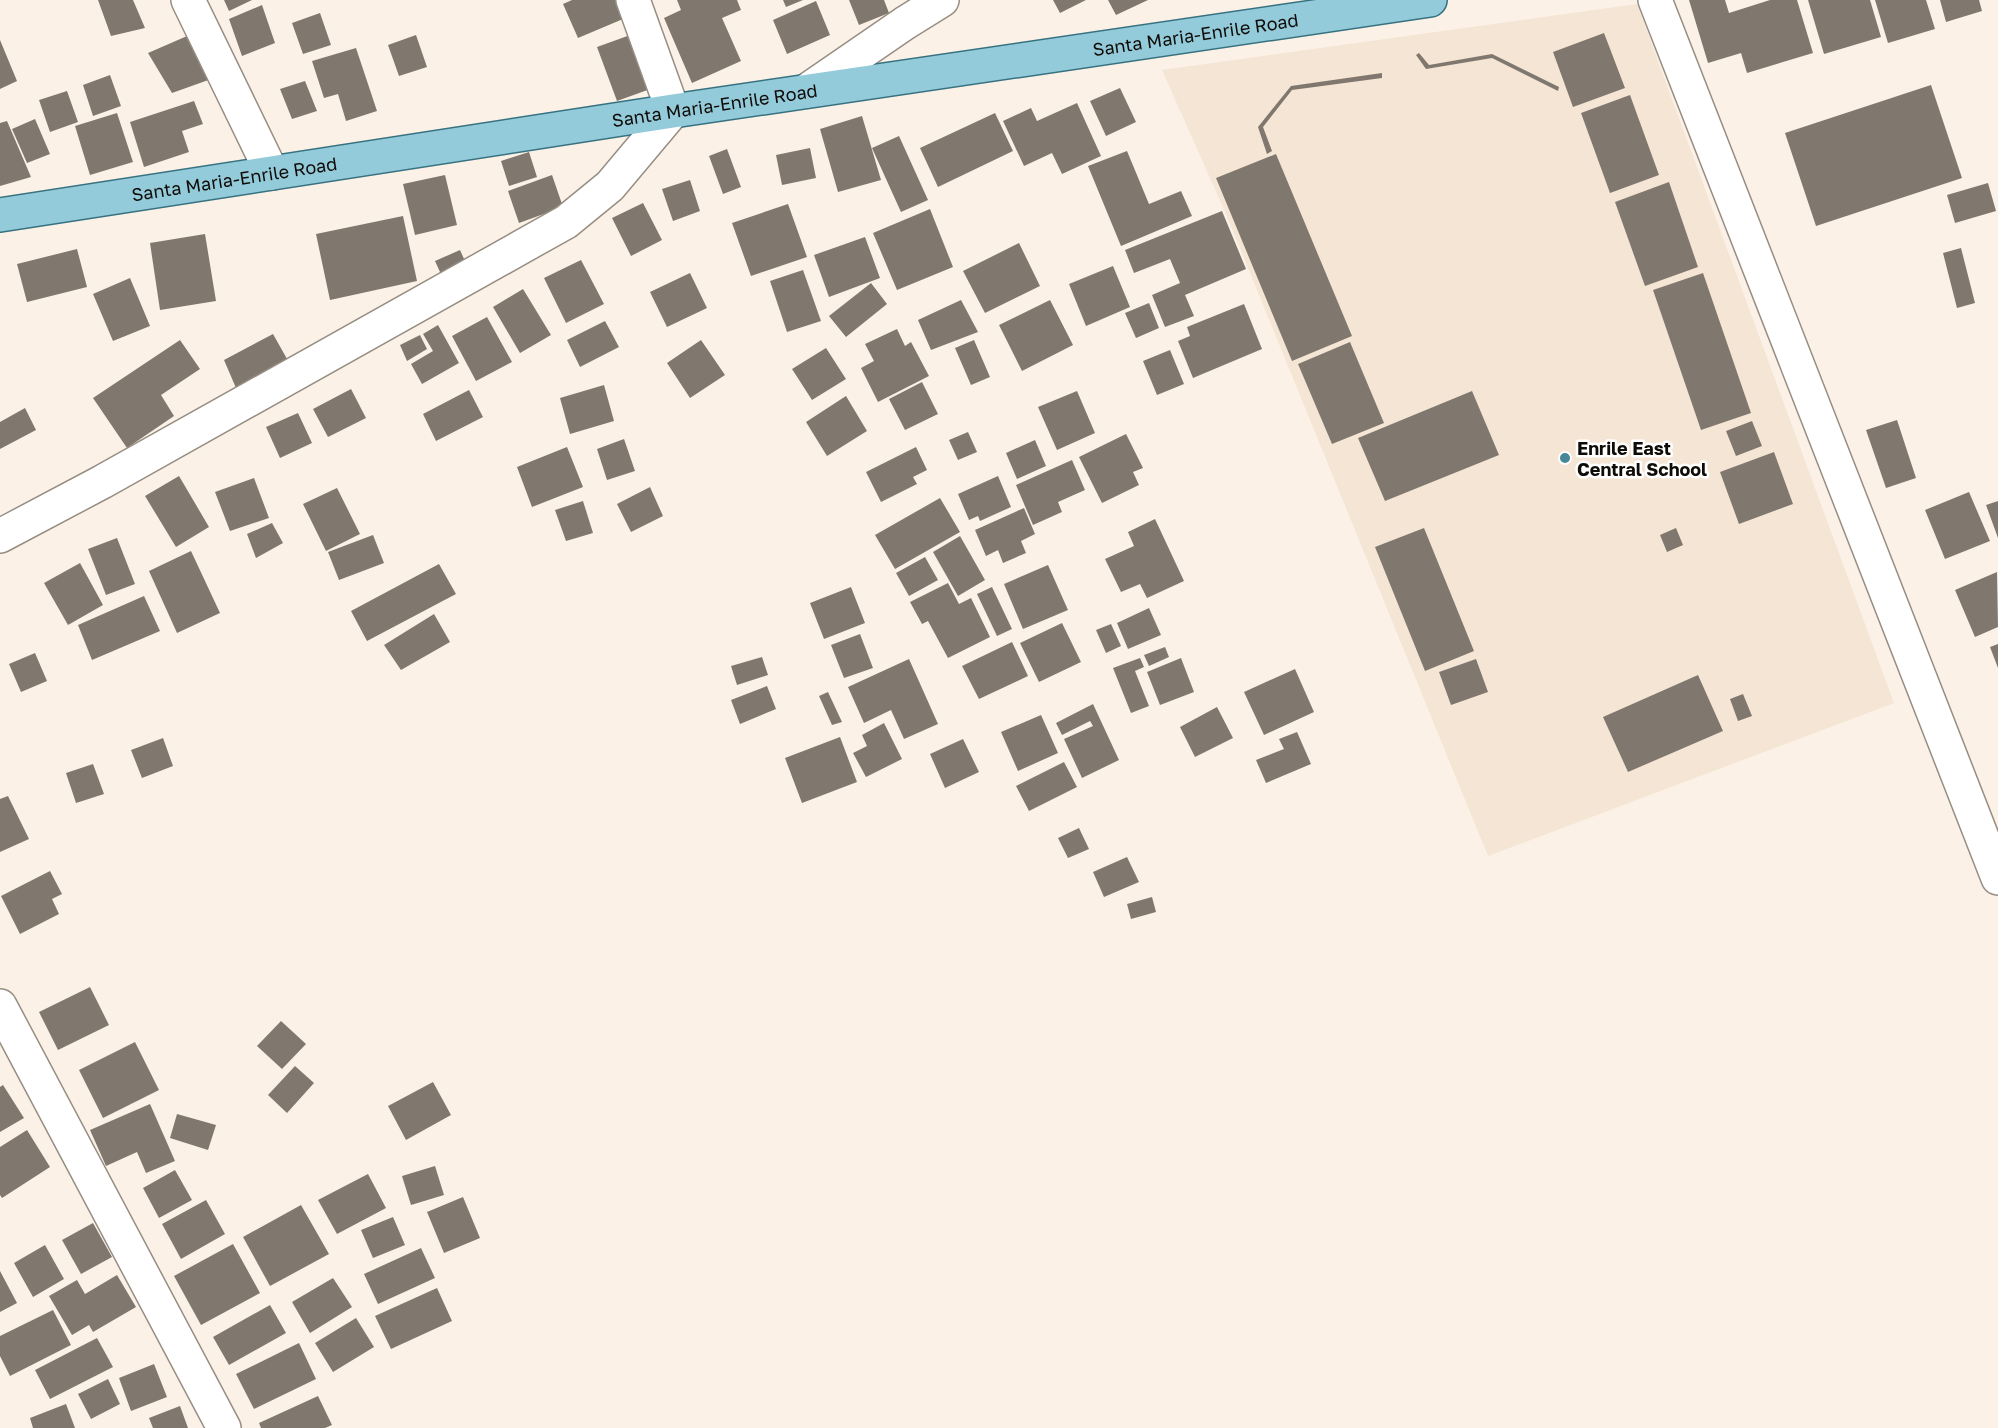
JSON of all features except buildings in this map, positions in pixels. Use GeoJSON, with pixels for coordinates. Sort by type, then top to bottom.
{"type":"FeatureCollection","features":[{"type":"Feature","properties":{"kind":"main road","name":"Santa Maria-Enrile Road"},"geometry":{"type":"LineString","coordinates":[[0,216],[806,91],[1430,0]]}},
{"type":"Feature","properties":{"kind":"street"},"geometry":{"type":"LineString","coordinates":[[188,0],[272,173]]}},
{"type":"Feature","properties":{"kind":"street"},"geometry":{"type":"LineString","coordinates":[[0,536],[102,482],[566,222],[610,186],[674,111],[633,0]]}},
{"type":"Feature","properties":{"kind":"street"},"geometry":{"type":"LineString","coordinates":[[806,91],[904,23],[942,0]]}},
{"type":"Feature","properties":{"kind":"street"},"geometry":{"type":"LineString","coordinates":[[1655,0],[1998,878]]}},
{"type":"Feature","properties":{"kind":"street"},"geometry":{"type":"LineString","coordinates":[[0,1006],[224,1428]]}},
{"type":"Feature","properties":{"kind":"shaded area","name":"Enrile East Central School"},"geometry":{"type":"Polygon","coordinates":[[[1637,4],[1894,703],[1488,856],[1226,214],[1162,70],[1637,4]]]}},
{"type":"Feature","properties":{"kind":"place","name":"Enrile East Central School"},"geometry":{"type":"Point","coordinates":[1565,458]}}]}
